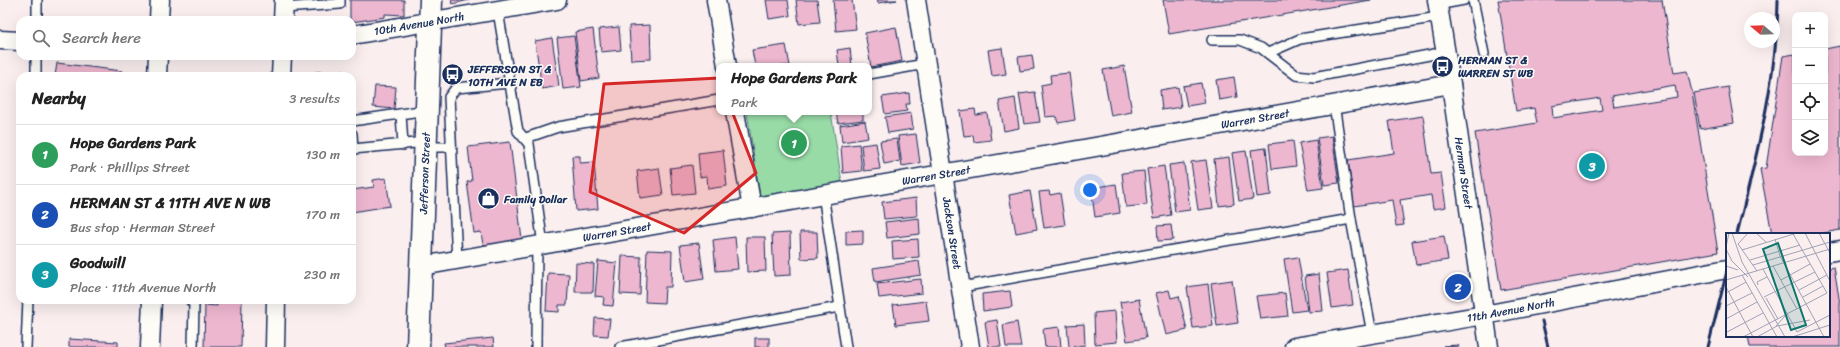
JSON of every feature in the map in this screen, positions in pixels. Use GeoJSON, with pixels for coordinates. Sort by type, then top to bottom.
{"type":"FeatureCollection","features":[{"type":"Feature","properties":{"kind":"main road","name":"Jefferson Street"},"geometry":{"type":"LineString","coordinates":[[418,347],[431,0]]}},
{"type":"Feature","properties":{"kind":"street"},"geometry":{"type":"LineString","coordinates":[[159,16],[160,0]]}},
{"type":"Feature","properties":{"kind":"street","name":"10th Avenue North"},"geometry":{"type":"LineString","coordinates":[[356,34],[430,23],[555,0]]}},
{"type":"Feature","properties":{"kind":"street"},"geometry":{"type":"LineString","coordinates":[[716,0],[726,63]]}},
{"type":"Feature","properties":{"kind":"street","name":"Jackson Street"},"geometry":{"type":"LineString","coordinates":[[916,0],[970,347]]}},
{"type":"Feature","properties":{"kind":"street","name":"Herman Street"},"geometry":{"type":"LineString","coordinates":[[1438,7],[1451,84],[1489,347]]}},
{"type":"Feature","properties":{"kind":"street"},"geometry":{"type":"LineString","coordinates":[[0,40],[16,41]]}},
{"type":"Feature","properties":{"kind":"street"},"geometry":{"type":"LineString","coordinates":[[157,72],[158,60]]}},
{"type":"Feature","properties":{"kind":"street"},"geometry":{"type":"LineString","coordinates":[[281,72],[282,60]]}},
{"type":"Feature","properties":{"kind":"street","name":"Warren Street"},"geometry":{"type":"LineString","coordinates":[[422,266],[1451,84]]}},
{"type":"Feature","properties":{"kind":"street"},"geometry":{"type":"LineString","coordinates":[[736,115],[752,208]]}},
{"type":"Feature","properties":{"kind":"street"},"geometry":{"type":"LineString","coordinates":[[1830,252],[1840,250]]}},
{"type":"Feature","properties":{"kind":"street","name":"11th Avenue North"},"geometry":{"type":"LineString","coordinates":[[1294,347],[1484,315],[1726,269]]}},
{"type":"Feature","properties":{"kind":"street"},"geometry":{"type":"LineString","coordinates":[[150,347],[152,304]]}},
{"type":"Feature","properties":{"kind":"street"},"geometry":{"type":"LineString","coordinates":[[275,347],[276,304]]}},
{"type":"Feature","properties":{"kind":"lane"},"geometry":{"type":"LineString","coordinates":[[37,0],[37,16]]}},
{"type":"Feature","properties":{"kind":"lane"},"geometry":{"type":"LineString","coordinates":[[1268,53],[1300,39],[1464,0]]}},
{"type":"Feature","properties":{"kind":"lane"},"geometry":{"type":"LineString","coordinates":[[1472,0],[1484,54]]}},
{"type":"Feature","properties":{"kind":"lane"},"geometry":{"type":"LineString","coordinates":[[283,9],[340,2]]}},
{"type":"Feature","properties":{"kind":"lane"},"geometry":{"type":"LineString","coordinates":[[498,11],[518,131],[526,138],[529,144],[540,245],[536,347]]}},
{"type":"Feature","properties":{"kind":"lane"},"geometry":{"type":"LineString","coordinates":[[1212,40],[1240,40],[1261,48],[1296,75],[1314,77],[1445,52]]}},
{"type":"Feature","properties":{"kind":"lane"},"geometry":{"type":"LineString","coordinates":[[36,60],[36,72]]}},
{"type":"Feature","properties":{"kind":"lane"},"geometry":{"type":"LineString","coordinates":[[872,73],[926,64]]}},
{"type":"Feature","properties":{"kind":"lane"},"geometry":{"type":"LineString","coordinates":[[457,260],[450,147],[449,97],[454,90],[510,83]]}},
{"type":"Feature","properties":{"kind":"lane"},"geometry":{"type":"LineString","coordinates":[[526,138],[558,127],[716,101]]}},
{"type":"Feature","properties":{"kind":"lane"},"geometry":{"type":"LineString","coordinates":[[1334,104],[1351,219],[1372,334]]}},
{"type":"Feature","properties":{"kind":"lane"},"geometry":{"type":"LineString","coordinates":[[356,120],[427,110]]}},
{"type":"Feature","properties":{"kind":"lane"},"geometry":{"type":"LineString","coordinates":[[401,114],[403,145]]}},
{"type":"Feature","properties":{"kind":"lane"},"geometry":{"type":"LineString","coordinates":[[356,150],[403,145],[450,147]]}},
{"type":"Feature","properties":{"kind":"lane"},"geometry":{"type":"LineString","coordinates":[[823,194],[846,347]]}},
{"type":"Feature","properties":{"kind":"lane"},"geometry":{"type":"LineString","coordinates":[[961,287],[1351,219]]}},
{"type":"Feature","properties":{"kind":"lane"},"geometry":{"type":"LineString","coordinates":[[26,347],[28,304]]}},
{"type":"Feature","properties":{"kind":"lane"},"geometry":{"type":"LineString","coordinates":[[193,347],[194,304]]}},
{"type":"Feature","properties":{"kind":"lane"},"geometry":{"type":"LineString","coordinates":[[620,347],[839,307]]}},
{"type":"Feature","properties":{"kind":"highlighted area"},"geometry":{"type":"Polygon","coordinates":[[[719,78],[756,173],[684,233],[590,192],[604,84],[719,78]]]}},
{"type":"Feature","properties":{"kind":"green space"},"geometry":{"type":"Polygon","coordinates":[[[747,115],[831,115],[842,183],[760,196],[747,115]]]}},
{"type":"Feature","properties":{"kind":"building"},"geometry":{"type":"Polygon","coordinates":[[[350,0],[404,0],[404,15],[385,14],[385,17],[356,21],[356,16],[350,16],[350,0]]]}},
{"type":"Feature","properties":{"kind":"building"},"geometry":{"type":"Polygon","coordinates":[[[451,0],[469,0],[452,4],[451,0]]]}},
{"type":"Feature","properties":{"kind":"building"},"geometry":{"type":"Polygon","coordinates":[[[766,0],[788,0],[790,16],[769,19],[766,0]]]}},
{"type":"Feature","properties":{"kind":"building"},"geometry":{"type":"Polygon","coordinates":[[[796,0],[817,0],[820,22],[799,24],[796,0]]]}},
{"type":"Feature","properties":{"kind":"building"},"geometry":{"type":"Polygon","coordinates":[[[833,0],[852,0],[856,29],[836,31],[833,0]]]}},
{"type":"Feature","properties":{"kind":"building"},"geometry":{"type":"Polygon","coordinates":[[[877,0],[897,0],[878,3],[877,0]]]}},
{"type":"Feature","properties":{"kind":"building"},"geometry":{"type":"Polygon","coordinates":[[[1163,0],[1371,0],[1169,34],[1163,0]]]}},
{"type":"Feature","properties":{"kind":"building"},"geometry":{"type":"Polygon","coordinates":[[[1498,0],[1662,0],[1674,73],[1687,71],[1692,92],[1718,252],[1501,290],[1475,133],[1537,123],[1534,108],[1516,111],[1498,0]],[[1675,85],[1612,96],[1614,107],[1677,97],[1675,85]],[[1600,98],[1552,106],[1553,118],[1602,110],[1600,98]]]}},
{"type":"Feature","properties":{"kind":"building"},"geometry":{"type":"Polygon","coordinates":[[[650,25],[651,59],[631,60],[629,26],[650,25]]]}},
{"type":"Feature","properties":{"kind":"building"},"geometry":{"type":"Polygon","coordinates":[[[619,27],[621,50],[601,52],[599,29],[619,27]]]}},
{"type":"Feature","properties":{"kind":"building"},"geometry":{"type":"Polygon","coordinates":[[[896,27],[902,61],[872,67],[865,33],[896,27]]]}},
{"type":"Feature","properties":{"kind":"building"},"geometry":{"type":"Polygon","coordinates":[[[593,29],[599,78],[581,81],[575,32],[593,29]]]}},
{"type":"Feature","properties":{"kind":"building"},"geometry":{"type":"Polygon","coordinates":[[[574,36],[581,87],[563,89],[557,38],[574,36]]]}},
{"type":"Feature","properties":{"kind":"building"},"geometry":{"type":"Polygon","coordinates":[[[552,38],[559,86],[542,89],[535,41],[552,38]]]}},
{"type":"Feature","properties":{"kind":"building"},"geometry":{"type":"Polygon","coordinates":[[[786,45],[789,63],[754,63],[752,50],[786,45]]]}},
{"type":"Feature","properties":{"kind":"building"},"geometry":{"type":"Polygon","coordinates":[[[1840,46],[1840,230],[1824,233],[1772,233],[1760,169],[1766,168],[1783,56],[1792,54],[1792,156],[1828,156],[1828,48],[1840,46]]]}},
{"type":"Feature","properties":{"kind":"building"},"geometry":{"type":"Polygon","coordinates":[[[850,48],[852,63],[839,63],[837,50],[850,48]]]}},
{"type":"Feature","properties":{"kind":"building"},"geometry":{"type":"Polygon","coordinates":[[[1002,48],[1006,74],[992,76],[988,50],[1002,48]]]}},
{"type":"Feature","properties":{"kind":"building"},"geometry":{"type":"Polygon","coordinates":[[[1032,55],[1034,69],[1020,71],[1018,57],[1032,55]]]}},
{"type":"Feature","properties":{"kind":"building"},"geometry":{"type":"Polygon","coordinates":[[[57,63],[122,71],[122,72],[56,72],[57,63]]]}},
{"type":"Feature","properties":{"kind":"building"},"geometry":{"type":"Polygon","coordinates":[[[1124,66],[1132,112],[1111,116],[1103,70],[1124,66]]]}},
{"type":"Feature","properties":{"kind":"building"},"geometry":{"type":"Polygon","coordinates":[[[343,71],[343,72],[315,72],[343,71]]]}},
{"type":"Feature","properties":{"kind":"building"},"geometry":{"type":"Polygon","coordinates":[[[1069,73],[1075,120],[1058,123],[1056,116],[1045,117],[1041,85],[1051,83],[1050,75],[1069,73]]]}},
{"type":"Feature","properties":{"kind":"building"},"geometry":{"type":"Polygon","coordinates":[[[1234,77],[1237,97],[1219,100],[1216,80],[1234,77]]]}},
{"type":"Feature","properties":{"kind":"building"},"geometry":{"type":"Polygon","coordinates":[[[1201,83],[1205,103],[1187,106],[1183,86],[1201,83]]]}},
{"type":"Feature","properties":{"kind":"building"},"geometry":{"type":"Polygon","coordinates":[[[375,86],[396,87],[394,109],[373,107],[375,86]]]}},
{"type":"Feature","properties":{"kind":"building"},"geometry":{"type":"Polygon","coordinates":[[[1178,87],[1181,107],[1162,110],[1160,90],[1178,87]]]}},
{"type":"Feature","properties":{"kind":"building"},"geometry":{"type":"Polygon","coordinates":[[[1728,87],[1734,123],[1700,129],[1694,93],[1728,87]]]}},
{"type":"Feature","properties":{"kind":"building"},"geometry":{"type":"Polygon","coordinates":[[[1035,92],[1040,122],[1024,124],[1019,94],[1035,92]]]}},
{"type":"Feature","properties":{"kind":"building"},"geometry":{"type":"Polygon","coordinates":[[[909,93],[910,104],[906,104],[907,111],[885,114],[882,97],[909,93]]]}},
{"type":"Feature","properties":{"kind":"building"},"geometry":{"type":"Polygon","coordinates":[[[1015,98],[1019,128],[1004,131],[999,101],[1015,98]]]}},
{"type":"Feature","properties":{"kind":"building"},"geometry":{"type":"Polygon","coordinates":[[[975,109],[976,115],[987,113],[991,140],[974,142],[973,135],[964,136],[960,111],[975,109]]]}},
{"type":"Feature","properties":{"kind":"building"},"geometry":{"type":"Polygon","coordinates":[[[911,113],[913,129],[888,133],[885,117],[911,113]]]}},
{"type":"Feature","properties":{"kind":"building"},"geometry":{"type":"Polygon","coordinates":[[[837,115],[863,115],[863,120],[838,123],[837,115]]]}},
{"type":"Feature","properties":{"kind":"building"},"geometry":{"type":"Polygon","coordinates":[[[1423,116],[1431,174],[1441,173],[1446,207],[1433,209],[1431,195],[1400,200],[1404,225],[1396,226],[1392,200],[1354,206],[1348,160],[1394,153],[1389,121],[1423,116]]]}},
{"type":"Feature","properties":{"kind":"building"},"geometry":{"type":"Polygon","coordinates":[[[865,121],[868,138],[842,142],[840,125],[865,121]]]}},
{"type":"Feature","properties":{"kind":"building"},"geometry":{"type":"Polygon","coordinates":[[[916,134],[920,163],[902,166],[898,136],[916,134]]]}},
{"type":"Feature","properties":{"kind":"building"},"geometry":{"type":"Polygon","coordinates":[[[1332,136],[1339,183],[1324,185],[1317,138],[1332,136]]]}},
{"type":"Feature","properties":{"kind":"building"},"geometry":{"type":"Polygon","coordinates":[[[897,139],[900,161],[884,164],[880,141],[897,139]]]}},
{"type":"Feature","properties":{"kind":"building"},"geometry":{"type":"Polygon","coordinates":[[[1316,140],[1323,188],[1308,190],[1299,143],[1316,140]]]}},
{"type":"Feature","properties":{"kind":"building"},"geometry":{"type":"Polygon","coordinates":[[[1293,141],[1296,166],[1272,169],[1269,144],[1293,141]]]}},
{"type":"Feature","properties":{"kind":"building"},"geometry":{"type":"Polygon","coordinates":[[[510,142],[522,240],[483,245],[481,232],[474,233],[467,182],[472,181],[468,147],[510,142]]]}},
{"type":"Feature","properties":{"kind":"building"},"geometry":{"type":"Polygon","coordinates":[[[876,143],[880,169],[864,171],[861,145],[876,143]]]}},
{"type":"Feature","properties":{"kind":"building"},"geometry":{"type":"Polygon","coordinates":[[[859,144],[862,171],[843,173],[841,146],[859,144]]]}},
{"type":"Feature","properties":{"kind":"building"},"geometry":{"type":"Polygon","coordinates":[[[1266,148],[1271,195],[1257,197],[1251,150],[1266,148]]]}},
{"type":"Feature","properties":{"kind":"building"},"geometry":{"type":"Polygon","coordinates":[[[723,150],[727,186],[708,189],[707,176],[700,177],[698,153],[723,150]]]}},
{"type":"Feature","properties":{"kind":"building"},"geometry":{"type":"Polygon","coordinates":[[[1246,151],[1253,199],[1239,201],[1232,153],[1246,151]]]}},
{"type":"Feature","properties":{"kind":"building"},"geometry":{"type":"Polygon","coordinates":[[[572,156],[580,156],[580,163],[594,162],[598,209],[576,211],[572,156]]]}},
{"type":"Feature","properties":{"kind":"building"},"geometry":{"type":"Polygon","coordinates":[[[1229,157],[1234,204],[1219,206],[1214,159],[1229,157]]]}},
{"type":"Feature","properties":{"kind":"building"},"geometry":{"type":"Polygon","coordinates":[[[1206,160],[1213,208],[1198,210],[1191,162],[1206,160]]]}},
{"type":"Feature","properties":{"kind":"building"},"geometry":{"type":"Polygon","coordinates":[[[1184,163],[1190,210],[1175,212],[1169,165],[1184,163]]]}},
{"type":"Feature","properties":{"kind":"building"},"geometry":{"type":"Polygon","coordinates":[[[692,165],[695,193],[673,195],[670,168],[692,165]]]}},
{"type":"Feature","properties":{"kind":"building"},"geometry":{"type":"Polygon","coordinates":[[[1164,166],[1171,215],[1154,218],[1147,169],[1164,166]]]}},
{"type":"Feature","properties":{"kind":"building"},"geometry":{"type":"Polygon","coordinates":[[[659,168],[663,195],[640,198],[637,171],[659,168]]]}},
{"type":"Feature","properties":{"kind":"building"},"geometry":{"type":"Polygon","coordinates":[[[1144,171],[1147,205],[1126,207],[1122,173],[1144,171]]]}},
{"type":"Feature","properties":{"kind":"building"},"geometry":{"type":"Polygon","coordinates":[[[386,178],[390,206],[356,211],[356,189],[374,187],[373,180],[386,178]]]}},
{"type":"Feature","properties":{"kind":"building"},"geometry":{"type":"Polygon","coordinates":[[[1116,184],[1120,213],[1095,217],[1091,188],[1116,184]]]}},
{"type":"Feature","properties":{"kind":"building"},"geometry":{"type":"Polygon","coordinates":[[[1030,191],[1037,229],[1016,233],[1009,195],[1030,191]]]}},
{"type":"Feature","properties":{"kind":"building"},"geometry":{"type":"Polygon","coordinates":[[[1049,191],[1050,195],[1060,193],[1065,225],[1044,228],[1039,192],[1049,191]]]}},
{"type":"Feature","properties":{"kind":"building"},"geometry":{"type":"Polygon","coordinates":[[[916,198],[917,216],[884,219],[882,202],[916,198]]]}},
{"type":"Feature","properties":{"kind":"building"},"geometry":{"type":"Polygon","coordinates":[[[919,218],[920,234],[887,238],[885,222],[919,218]]]}},
{"type":"Feature","properties":{"kind":"building"},"geometry":{"type":"Polygon","coordinates":[[[1171,225],[1173,240],[1158,241],[1157,226],[1171,225]]]}},
{"type":"Feature","properties":{"kind":"building"},"geometry":{"type":"Polygon","coordinates":[[[863,230],[863,244],[846,245],[846,231],[863,230]]]}},
{"type":"Feature","properties":{"kind":"building"},"geometry":{"type":"Polygon","coordinates":[[[800,232],[817,232],[818,258],[801,259],[800,232]]]}},
{"type":"Feature","properties":{"kind":"building"},"geometry":{"type":"Polygon","coordinates":[[[790,233],[791,275],[774,276],[772,234],[790,233]]]}},
{"type":"Feature","properties":{"kind":"building"},"geometry":{"type":"Polygon","coordinates":[[[1444,236],[1448,260],[1416,265],[1412,241],[1444,236]]]}},
{"type":"Feature","properties":{"kind":"building"},"geometry":{"type":"Polygon","coordinates":[[[735,237],[738,269],[716,271],[713,240],[735,237]]]}},
{"type":"Feature","properties":{"kind":"building"},"geometry":{"type":"Polygon","coordinates":[[[746,237],[765,237],[766,271],[747,272],[746,237]]]}},
{"type":"Feature","properties":{"kind":"building"},"geometry":{"type":"Polygon","coordinates":[[[918,239],[919,257],[893,259],[892,241],[918,239]]]}},
{"type":"Feature","properties":{"kind":"building"},"geometry":{"type":"Polygon","coordinates":[[[699,243],[704,279],[685,282],[680,245],[699,243]]]}},
{"type":"Feature","properties":{"kind":"building"},"geometry":{"type":"Polygon","coordinates":[[[647,250],[672,251],[671,287],[665,287],[664,303],[645,302],[647,250]]]}},
{"type":"Feature","properties":{"kind":"building"},"geometry":{"type":"Polygon","coordinates":[[[622,256],[641,257],[640,295],[620,294],[622,256]]]}},
{"type":"Feature","properties":{"kind":"building"},"geometry":{"type":"Polygon","coordinates":[[[1298,257],[1307,310],[1292,312],[1284,259],[1298,257]]]}},
{"type":"Feature","properties":{"kind":"building"},"geometry":{"type":"Polygon","coordinates":[[[598,261],[617,263],[613,306],[603,305],[604,297],[595,296],[598,261]]]}},
{"type":"Feature","properties":{"kind":"building"},"geometry":{"type":"Polygon","coordinates":[[[919,261],[921,275],[875,282],[873,268],[919,261]]]}},
{"type":"Feature","properties":{"kind":"building"},"geometry":{"type":"Polygon","coordinates":[[[576,263],[594,264],[593,292],[575,292],[576,263]]]}},
{"type":"Feature","properties":{"kind":"building"},"geometry":{"type":"Polygon","coordinates":[[[1834,267],[1840,304],[1840,347],[1750,347],[1748,337],[1830,337],[1830,268],[1834,267]]]}},
{"type":"Feature","properties":{"kind":"building"},"geometry":{"type":"Polygon","coordinates":[[[1348,270],[1353,305],[1332,308],[1327,273],[1348,270]]]}},
{"type":"Feature","properties":{"kind":"building"},"geometry":{"type":"Polygon","coordinates":[[[548,273],[569,274],[567,305],[559,305],[559,312],[546,311],[548,273]]]}},
{"type":"Feature","properties":{"kind":"building"},"geometry":{"type":"Polygon","coordinates":[[[1319,274],[1323,311],[1309,312],[1305,276],[1319,274]]]}},
{"type":"Feature","properties":{"kind":"building"},"geometry":{"type":"Polygon","coordinates":[[[921,279],[922,293],[879,298],[877,284],[921,279]]]}},
{"type":"Feature","properties":{"kind":"building"},"geometry":{"type":"Polygon","coordinates":[[[1232,280],[1238,323],[1217,326],[1211,283],[1232,280]]]}},
{"type":"Feature","properties":{"kind":"building"},"geometry":{"type":"Polygon","coordinates":[[[1208,284],[1213,326],[1193,328],[1187,287],[1208,284]]]}},
{"type":"Feature","properties":{"kind":"building"},"geometry":{"type":"Polygon","coordinates":[[[1169,290],[1171,298],[1179,296],[1187,330],[1166,335],[1156,293],[1169,290]]]}},
{"type":"Feature","properties":{"kind":"building"},"geometry":{"type":"Polygon","coordinates":[[[1010,291],[1012,307],[983,311],[982,294],[1010,291]]]}},
{"type":"Feature","properties":{"kind":"building"},"geometry":{"type":"Polygon","coordinates":[[[1285,293],[1288,316],[1260,319],[1256,296],[1285,293]]]}},
{"type":"Feature","properties":{"kind":"building"},"geometry":{"type":"Polygon","coordinates":[[[1139,299],[1146,338],[1127,341],[1120,302],[1139,299]]]}},
{"type":"Feature","properties":{"kind":"building"},"geometry":{"type":"Polygon","coordinates":[[[926,301],[929,321],[896,325],[893,305],[926,301]]]}},
{"type":"Feature","properties":{"kind":"building"},"geometry":{"type":"Polygon","coordinates":[[[217,304],[242,304],[241,347],[204,347],[205,305],[217,306],[217,304]]]}},
{"type":"Feature","properties":{"kind":"building"},"geometry":{"type":"Polygon","coordinates":[[[1115,311],[1117,342],[1095,344],[1094,313],[1115,311]]]}},
{"type":"Feature","properties":{"kind":"building"},"geometry":{"type":"Polygon","coordinates":[[[595,318],[610,319],[608,336],[594,335],[595,318]]]}},
{"type":"Feature","properties":{"kind":"building"},"geometry":{"type":"Polygon","coordinates":[[[997,320],[1001,347],[989,347],[985,322],[997,320]]]}},
{"type":"Feature","properties":{"kind":"building"},"geometry":{"type":"Polygon","coordinates":[[[1017,322],[1021,347],[1006,347],[1003,325],[1017,322]]]}},
{"type":"Feature","properties":{"kind":"building"},"geometry":{"type":"Polygon","coordinates":[[[1084,324],[1085,345],[1069,347],[1067,325],[1084,324]]]}},
{"type":"Feature","properties":{"kind":"building"},"geometry":{"type":"Polygon","coordinates":[[[1059,327],[1061,347],[1045,347],[1043,329],[1059,327]]]}},
{"type":"Feature","properties":{"kind":"building"},"geometry":{"type":"Polygon","coordinates":[[[493,338],[494,347],[445,347],[444,343],[493,338]]]}},
{"type":"Feature","properties":{"kind":"building"},"geometry":{"type":"Polygon","coordinates":[[[755,338],[769,338],[769,347],[755,347],[755,338]]]}},
{"type":"Feature","properties":{"kind":"building"},"geometry":{"type":"Polygon","coordinates":[[[69,339],[118,342],[118,347],[69,347],[69,339]]]}},
{"type":"Feature","properties":{"kind":"building"},"geometry":{"type":"Polygon","coordinates":[[[1458,345],[1459,347],[1443,346],[1458,345]]]}},
{"type":"Feature","properties":{"kind":"railway"},"geometry":{"type":"LineString","coordinates":[[1737,233],[1770,89],[1777,30],[1778,0]]}},
{"type":"Feature","properties":{"kind":"railway"},"geometry":{"type":"LineString","coordinates":[[1708,347],[1726,275]]}},
{"type":"Feature","properties":{"kind":"railway"},"geometry":{"type":"LineString","coordinates":[[1542,321],[1548,347]]}},
{"type":"Feature","properties":{"kind":"place","name":"HERMAN ST & WARREN ST WB"},"geometry":{"type":"Point","coordinates":[1442,66]}},
{"type":"Feature","properties":{"kind":"place","name":"JEFFERSON ST & 10TH AVE N EB"},"geometry":{"type":"Point","coordinates":[452,75]}},
{"type":"Feature","properties":{"kind":"place","name":"Hope Gardens Park"},"geometry":{"type":"Point","coordinates":[794,143]}},
{"type":"Feature","properties":{"kind":"place","name":"Goodwill"},"geometry":{"type":"Point","coordinates":[1592,166]}},
{"type":"Feature","properties":{"kind":"place","name":"Family Dollar"},"geometry":{"type":"Point","coordinates":[489,199]}},
{"type":"Feature","properties":{"kind":"place","name":"HERMAN ST & 11TH AVE N WB"},"geometry":{"type":"Point","coordinates":[1458,287]}}]}
